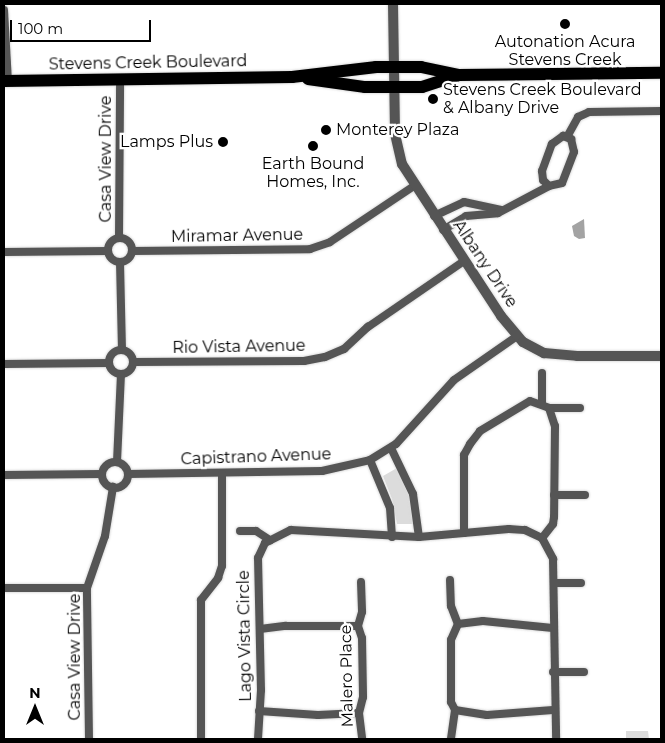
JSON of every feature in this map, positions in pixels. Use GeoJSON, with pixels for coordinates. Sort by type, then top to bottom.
{"type":"FeatureCollection","features":[{"type":"Feature","properties":{"kind":"main road","name":"Stevens Creek Boulevard"},"geometry":{"type":"LineString","coordinates":[[6,81],[292,77],[365,67],[421,66],[458,75],[661,73]]}},
{"type":"Feature","properties":{"kind":"main road","name":"Stevens Creek Boulevard"},"geometry":{"type":"LineString","coordinates":[[292,77],[365,87],[394,87],[422,86],[458,75]]}},
{"type":"Feature","properties":{"kind":"street","name":"Albany Drive"},"geometry":{"type":"LineString","coordinates":[[393,4],[393,67],[398,150],[414,186],[517,336],[529,346],[558,355],[661,356]]}},
{"type":"Feature","properties":{"kind":"street"},"geometry":{"type":"LineString","coordinates":[[4,10],[6,81]]}},
{"type":"Feature","properties":{"kind":"street","name":"Casa View Drive"},"geometry":{"type":"LineString","coordinates":[[120,80],[120,238]]}},
{"type":"Feature","properties":{"kind":"street"},"geometry":{"type":"LineString","coordinates":[[549,186],[543,180],[542,171],[554,140],[567,137],[578,117],[589,112],[661,111]]}},
{"type":"Feature","properties":{"kind":"street"},"geometry":{"type":"LineString","coordinates":[[443,230],[466,216],[492,215],[549,186],[562,183],[575,148],[567,137]]}},
{"type":"Feature","properties":{"kind":"street","name":"Miramar Avenue"},"geometry":{"type":"LineString","coordinates":[[132,251],[310,249],[330,242],[414,186]]}},
{"type":"Feature","properties":{"kind":"street"},"geometry":{"type":"LineString","coordinates":[[434,216],[453,204],[464,202],[480,204],[494,210],[503,210]]}},
{"type":"Feature","properties":{"kind":"street"},"geometry":{"type":"LineString","coordinates":[[479,215],[480,204]]}},
{"type":"Feature","properties":{"kind":"street"},"geometry":{"type":"LineString","coordinates":[[120,238],[130,243],[132,251],[128,260],[120,262],[111,259],[108,251],[112,241],[120,238]]}},
{"type":"Feature","properties":{"kind":"street"},"geometry":{"type":"LineString","coordinates":[[4,252],[108,251]]}},
{"type":"Feature","properties":{"kind":"street","name":"Rio Vista Avenue"},"geometry":{"type":"LineString","coordinates":[[133,362],[304,361],[325,357],[344,349],[368,327],[464,261]]}},
{"type":"Feature","properties":{"kind":"street"},"geometry":{"type":"LineString","coordinates":[[120,262],[122,350]]}},
{"type":"Feature","properties":{"kind":"street","name":"Capistrano Avenue"},"geometry":{"type":"LineString","coordinates":[[128,474],[322,471],[370,460],[391,448],[454,380],[517,336]]}},
{"type":"Feature","properties":{"kind":"street"},"geometry":{"type":"LineString","coordinates":[[122,350],[130,354],[133,362],[130,370],[121,374],[111,370],[109,363],[111,355],[122,350]]}},
{"type":"Feature","properties":{"kind":"street"},"geometry":{"type":"LineString","coordinates":[[4,364],[109,363]]}},
{"type":"Feature","properties":{"kind":"street"},"geometry":{"type":"LineString","coordinates":[[542,372],[545,405],[554,426],[553,524],[542,538]]}},
{"type":"Feature","properties":{"kind":"street"},"geometry":{"type":"LineString","coordinates":[[117,462],[121,374]]}},
{"type":"Feature","properties":{"kind":"street"},"geometry":{"type":"LineString","coordinates":[[464,533],[464,461],[470,444],[480,431],[519,405],[530,402],[580,408]]}},
{"type":"Feature","properties":{"kind":"street"},"geometry":{"type":"LineString","coordinates":[[391,448],[413,494],[419,537]]}},
{"type":"Feature","properties":{"kind":"street"},"geometry":{"type":"LineString","coordinates":[[370,460],[390,508],[392,537]]}},
{"type":"Feature","properties":{"kind":"street"},"geometry":{"type":"LineString","coordinates":[[117,462],[125,466],[128,474],[122,486],[113,487],[105,483],[102,474],[109,463],[117,462]]}},
{"type":"Feature","properties":{"kind":"street"},"geometry":{"type":"LineString","coordinates":[[4,475],[102,474]]}},
{"type":"Feature","properties":{"kind":"street"},"geometry":{"type":"LineString","coordinates":[[201,739],[201,600],[218,578],[222,566],[222,474]]}},
{"type":"Feature","properties":{"kind":"street","name":"Casa View Drive"},"geometry":{"type":"LineString","coordinates":[[89,739],[87,588],[105,536],[113,487]]}},
{"type":"Feature","properties":{"kind":"street"},"geometry":{"type":"LineString","coordinates":[[554,495],[585,495]]}},
{"type":"Feature","properties":{"kind":"street"},"geometry":{"type":"LineString","coordinates":[[240,531],[256,531],[270,540],[291,530],[419,537],[509,529],[525,530],[542,538],[553,559],[553,710],[556,739]]}},
{"type":"Feature","properties":{"kind":"street","name":"Lago Vista Circle"},"geometry":{"type":"LineString","coordinates":[[258,739],[260,629],[258,558],[270,540]]}},
{"type":"Feature","properties":{"kind":"street"},"geometry":{"type":"LineString","coordinates":[[450,580],[451,606],[458,624],[451,640],[451,702],[455,710],[451,739]]}},
{"type":"Feature","properties":{"kind":"street","name":"Malero Place"},"geometry":{"type":"LineString","coordinates":[[361,582],[362,612],[358,626],[362,638],[363,698],[359,713],[362,739]]}},
{"type":"Feature","properties":{"kind":"street"},"geometry":{"type":"LineString","coordinates":[[554,583],[581,583]]}},
{"type":"Feature","properties":{"kind":"street"},"geometry":{"type":"LineString","coordinates":[[4,588],[87,588]]}},
{"type":"Feature","properties":{"kind":"street"},"geometry":{"type":"LineString","coordinates":[[458,624],[483,621],[553,628]]}},
{"type":"Feature","properties":{"kind":"street"},"geometry":{"type":"LineString","coordinates":[[260,629],[303,625],[358,626]]}},
{"type":"Feature","properties":{"kind":"street"},"geometry":{"type":"LineString","coordinates":[[553,672],[584,672]]}},
{"type":"Feature","properties":{"kind":"street"},"geometry":{"type":"LineString","coordinates":[[455,710],[486,714],[553,710]]}},
{"type":"Feature","properties":{"kind":"street"},"geometry":{"type":"LineString","coordinates":[[259,711],[318,715],[359,713]]}},
{"type":"Feature","properties":{"kind":"shaded area"},"geometry":{"type":"Polygon","coordinates":[[[584,219],[585,238],[579,239],[574,236],[572,226],[584,219]]]}},
{"type":"Feature","properties":{"kind":"shaded area"},"geometry":{"type":"Polygon","coordinates":[[[397,468],[409,496],[413,524],[397,524],[392,499],[383,476],[397,468]]]}},
{"type":"Feature","properties":{"kind":"shaded area"},"geometry":{"type":"Polygon","coordinates":[[[626,731],[648,731],[649,739],[626,739],[626,731]]]}},
{"type":"Feature","properties":{"kind":"place","name":"Autonation Acura Stevens Creek"},"geometry":{"type":"Point","coordinates":[565,24]}},
{"type":"Feature","properties":{"kind":"place","name":"Stevens Creek Boulevard & Albany Drive"},"geometry":{"type":"Point","coordinates":[433,99]}},
{"type":"Feature","properties":{"kind":"place","name":"Monterey Plaza"},"geometry":{"type":"Point","coordinates":[326,130]}},
{"type":"Feature","properties":{"kind":"place","name":"Lamps Plus"},"geometry":{"type":"Point","coordinates":[223,142]}},
{"type":"Feature","properties":{"kind":"place","name":"Earth Bound Homes, Inc."},"geometry":{"type":"Point","coordinates":[313,146]}}]}
